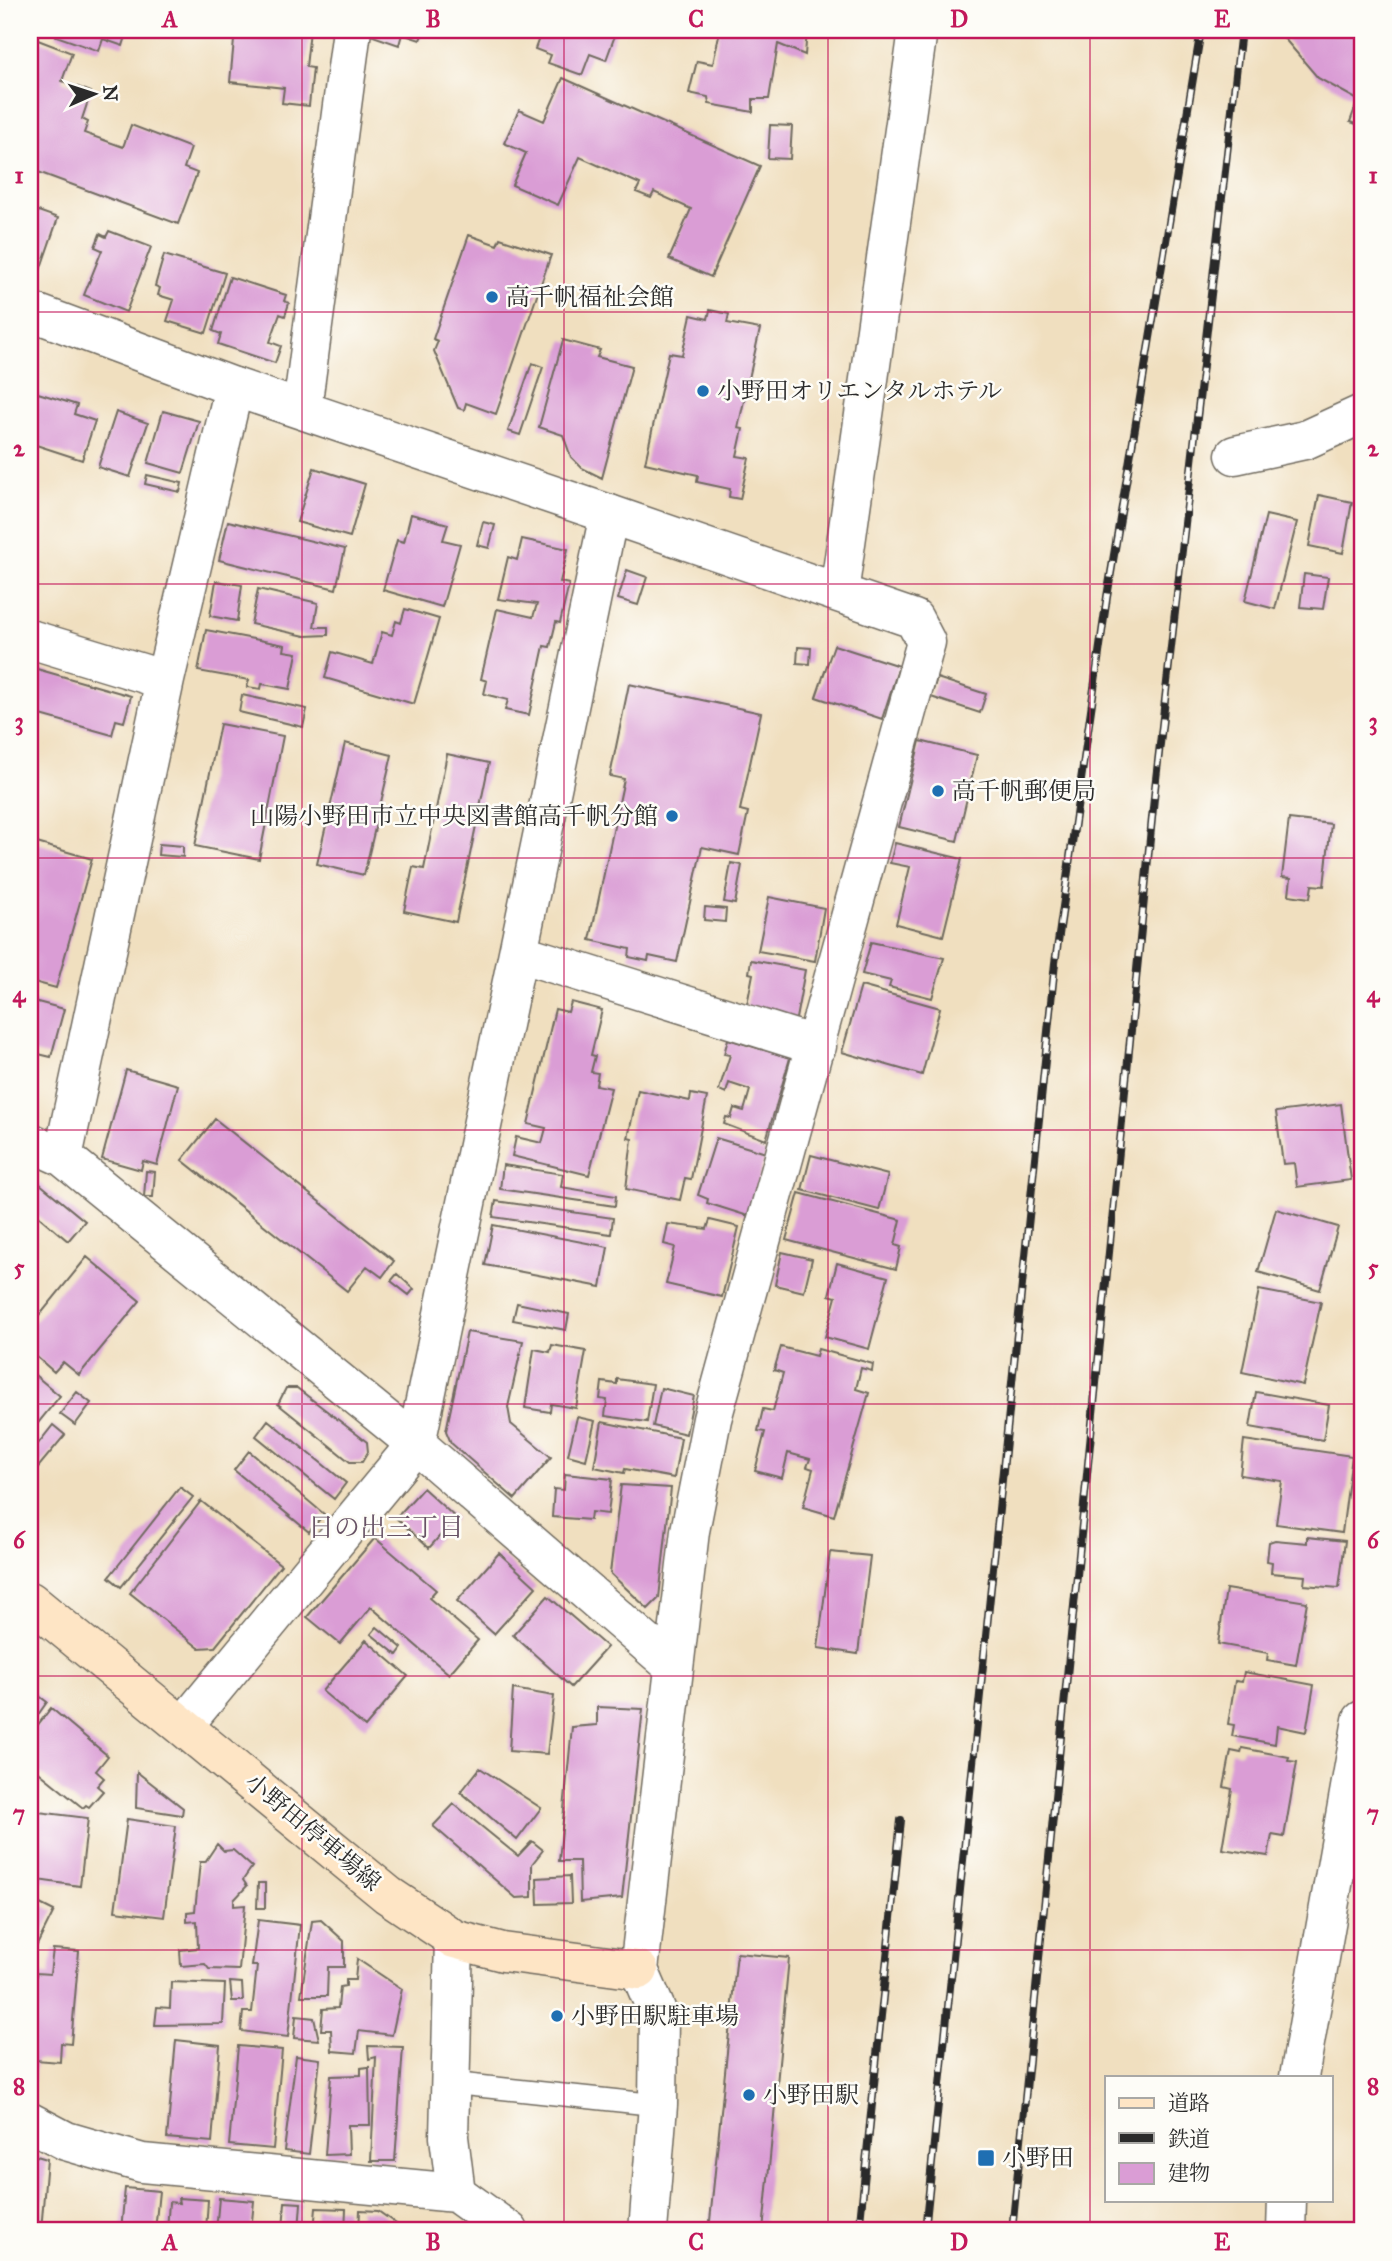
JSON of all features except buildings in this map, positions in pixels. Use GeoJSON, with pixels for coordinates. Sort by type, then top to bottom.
{"type":"FeatureCollection","features":[{"type":"Feature","properties":{"kind":"main road","name":"小野田停車場線"},"geometry":{"type":"LineString","coordinates":[[30,1601],[388,1895],[454,1939],[503,1952],[639,1970]]}},
{"type":"Feature","properties":{"kind":"street"},"geometry":{"type":"LineString","coordinates":[[302,409],[352,30]]}},
{"type":"Feature","properties":{"kind":"street"},"geometry":{"type":"LineString","coordinates":[[839,593],[918,30]]}},
{"type":"Feature","properties":{"kind":"street"},"geometry":{"type":"LineString","coordinates":[[30,312],[234,387],[914,619],[926,642],[817,1046],[712,1419],[690,1531],[639,1970],[659,2016],[658,2105],[648,2231]]}},
{"type":"Feature","properties":{"kind":"street"},"geometry":{"type":"LineString","coordinates":[[234,387],[165,680],[46,1150],[416,1444],[673,1666]]}},
{"type":"Feature","properties":{"kind":"street"},"geometry":{"type":"LineString","coordinates":[[1235,455],[1305,440],[1362,414]]}},
{"type":"Feature","properties":{"kind":"street"},"geometry":{"type":"LineString","coordinates":[[184,1725],[416,1444],[610,514]]}},
{"type":"Feature","properties":{"kind":"street"},"geometry":{"type":"LineString","coordinates":[[30,639],[165,680]]}},
{"type":"Feature","properties":{"kind":"street"},"geometry":{"type":"LineString","coordinates":[[519,953],[817,1046]]}},
{"type":"Feature","properties":{"kind":"street"},"geometry":{"type":"LineString","coordinates":[[1299,2076],[1362,1720]]}},
{"type":"Feature","properties":{"kind":"street"},"geometry":{"type":"LineString","coordinates":[[454,1939],[449,2137],[456,2193]]}},
{"type":"Feature","properties":{"kind":"street"},"geometry":{"type":"LineString","coordinates":[[30,2122],[66,2141],[142,2163],[456,2193],[509,2231]]}},
{"type":"Feature","properties":{"kind":"street"},"geometry":{"type":"LineString","coordinates":[[1286,2231],[1287,2202]]}},
{"type":"Feature","properties":{"kind":"lane"},"geometry":{"type":"LineString","coordinates":[[450,2083],[658,2105]]}},
{"type":"Feature","properties":{"kind":"railway"},"geometry":{"type":"LineString","coordinates":[[925,2231],[1055,963],[1107,597],[1201,30]]}},
{"type":"Feature","properties":{"kind":"railway"},"geometry":{"type":"LineString","coordinates":[[1012,2231],[1155,788],[1241,30]]}},
{"type":"Feature","properties":{"kind":"railway"},"geometry":{"type":"LineString","coordinates":[[859,2231],[901,1820]]}},
{"type":"Feature","properties":{"kind":"place","name":"高千帆福祉会館"},"geometry":{"type":"Point","coordinates":[492,297]}},
{"type":"Feature","properties":{"kind":"place","name":"小野田オリエンタルホテル"},"geometry":{"type":"Point","coordinates":[703,391]}},
{"type":"Feature","properties":{"kind":"place","name":"高千帆郵便局"},"geometry":{"type":"Point","coordinates":[938,791]}},
{"type":"Feature","properties":{"kind":"place","name":"山陽小野田市立中央図書館高千帆分館"},"geometry":{"type":"Point","coordinates":[672,816]}},
{"type":"Feature","properties":{"kind":"place","name":"小野田駅駐車場"},"geometry":{"type":"Point","coordinates":[557,2016]}},
{"type":"Feature","properties":{"kind":"place","name":"小野田駅"},"geometry":{"type":"Point","coordinates":[749,2095]}},
{"type":"Feature","properties":{"kind":"place","name":"小野田"},"geometry":{"type":"Point","coordinates":[986,2158]}},
{"type":"Feature","properties":{"kind":"district","name":"日の出三丁目"},"geometry":{"type":"Point","coordinates":[386,1527]}}]}
